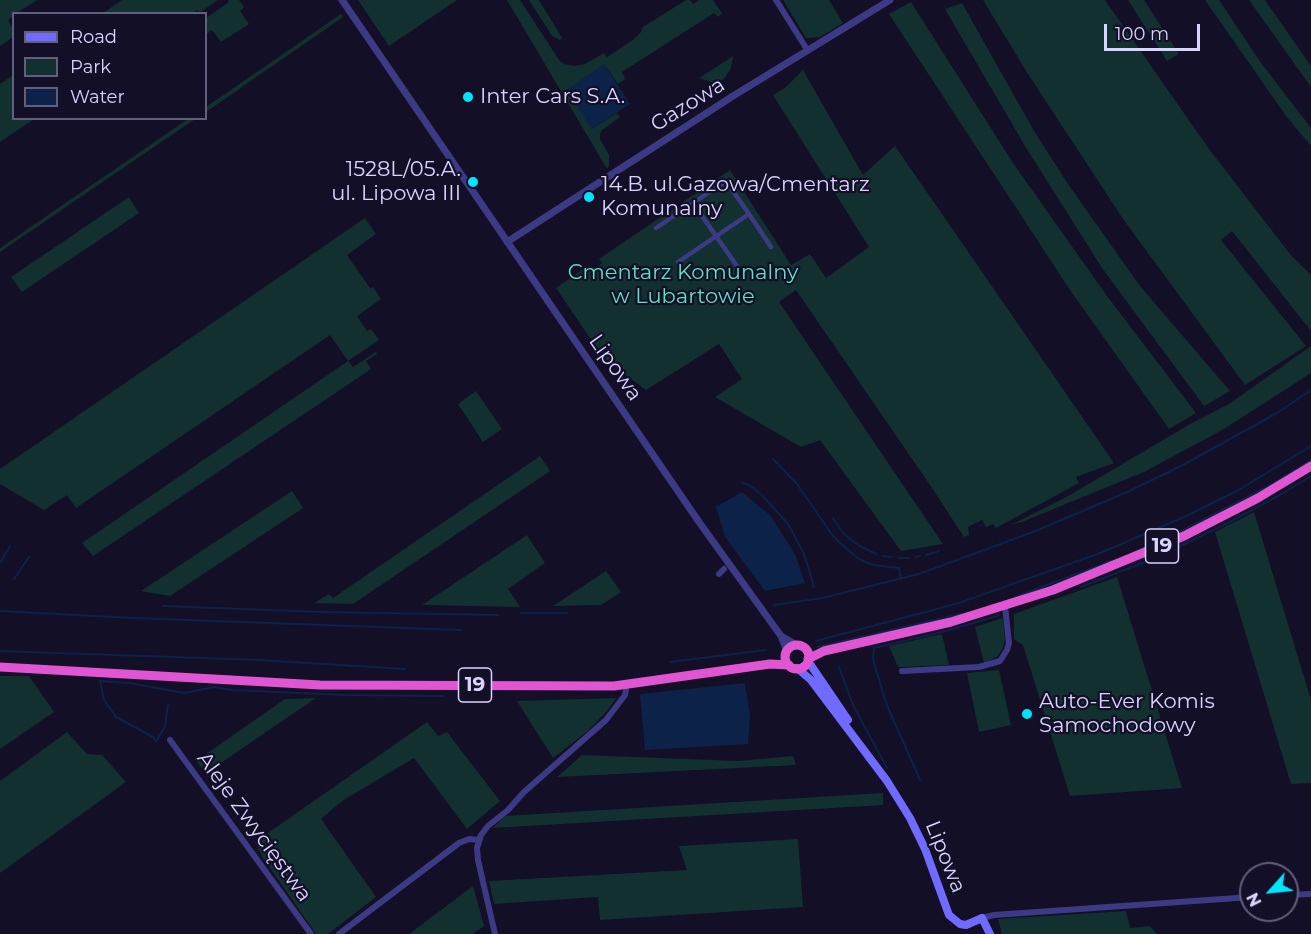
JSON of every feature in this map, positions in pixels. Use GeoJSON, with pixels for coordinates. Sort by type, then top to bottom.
{"type":"FeatureCollection","features":[{"type":"Feature","properties":{"kind":"highway","name":"19"},"geometry":{"type":"LineString","coordinates":[[0,667],[320,685],[615,686],[770,664],[789,660],[791,647],[805,654],[951,622],[1005,606],[1128,561],[1184,536],[1258,498],[1311,466]]}},
{"type":"Feature","properties":{"kind":"highway"},"geometry":{"type":"LineString","coordinates":[[789,660],[803,666],[805,654]]}},
{"type":"Feature","properties":{"kind":"main road","name":"Lipowa"},"geometry":{"type":"LineString","coordinates":[[805,654],[910,819],[922,842],[949,915],[960,924],[966,925],[982,918]]}},
{"type":"Feature","properties":{"kind":"main road","name":"Lipowa"},"geometry":{"type":"LineString","coordinates":[[789,660],[811,680],[872,759]]}},
{"type":"Feature","properties":{"kind":"main road"},"geometry":{"type":"LineString","coordinates":[[982,918],[990,934]]}},
{"type":"Feature","properties":{"kind":"street","name":"Lipowa"},"geometry":{"type":"LineString","coordinates":[[342,0],[699,522],[781,636],[789,660]]}},
{"type":"Feature","properties":{"kind":"street"},"geometry":{"type":"LineString","coordinates":[[776,0],[808,51]]}},
{"type":"Feature","properties":{"kind":"street","name":"Gazowa"},"geometry":{"type":"LineString","coordinates":[[507,242],[724,102],[890,0]]}},
{"type":"Feature","properties":{"kind":"street"},"geometry":{"type":"LineString","coordinates":[[656,228],[726,181],[771,247]]}},
{"type":"Feature","properties":{"kind":"street"},"geometry":{"type":"LineString","coordinates":[[693,203],[739,269]]}},
{"type":"Feature","properties":{"kind":"street"},"geometry":{"type":"LineString","coordinates":[[678,262],[749,214]]}},
{"type":"Feature","properties":{"kind":"street"},"geometry":{"type":"LineString","coordinates":[[902,671],[979,667],[1000,661],[1009,643],[1005,606]]}},
{"type":"Feature","properties":{"kind":"street","name":"Lipowa"},"geometry":{"type":"LineString","coordinates":[[781,636],[805,654]]}},
{"type":"Feature","properties":{"kind":"street"},"geometry":{"type":"LineString","coordinates":[[495,934],[478,860],[479,840],[488,826],[606,720],[625,695],[627,684]]}},
{"type":"Feature","properties":{"kind":"street","name":"Aleje Zwycięstwa"},"geometry":{"type":"LineString","coordinates":[[170,740],[311,934]]}},
{"type":"Feature","properties":{"kind":"street"},"geometry":{"type":"LineString","coordinates":[[339,934],[459,843],[469,839],[479,840]]}},
{"type":"Feature","properties":{"kind":"street"},"geometry":{"type":"LineString","coordinates":[[982,918],[994,915],[1239,898]]}},
{"type":"Feature","properties":{"kind":"green space"},"geometry":{"type":"Polygon","coordinates":[[[0,0],[37,0],[19,12],[12,12],[12,17],[8,20],[12,27],[12,38],[0,46],[0,0]]]}},
{"type":"Feature","properties":{"kind":"green space"},"geometry":{"type":"Polygon","coordinates":[[[122,0],[218,0],[200,12],[197,10],[194,12],[104,12],[122,0]]]}},
{"type":"Feature","properties":{"kind":"green space"},"geometry":{"type":"Polygon","coordinates":[[[228,0],[239,0],[244,7],[240,11],[249,24],[221,42],[212,30],[207,33],[207,17],[229,2],[228,0]]]}},
{"type":"Feature","properties":{"kind":"green space"},"geometry":{"type":"Polygon","coordinates":[[[358,0],[457,0],[389,46],[358,0]]]}},
{"type":"Feature","properties":{"kind":"green space"},"geometry":{"type":"Polygon","coordinates":[[[507,0],[520,0],[559,60],[564,64],[575,66],[585,64],[604,53],[607,57],[633,40],[643,27],[686,0],[690,0],[693,4],[699,0],[713,0],[722,13],[718,17],[714,13],[622,72],[625,79],[618,84],[604,64],[592,129],[617,113],[620,117],[600,134],[600,139],[609,155],[607,169],[507,0]]]}},
{"type":"Feature","properties":{"kind":"green space"},"geometry":{"type":"Polygon","coordinates":[[[529,0],[539,0],[562,38],[560,40],[552,36],[529,0]]]}},
{"type":"Feature","properties":{"kind":"green space"},"geometry":{"type":"Polygon","coordinates":[[[783,0],[829,0],[843,23],[820,37],[806,38],[783,0]]]}},
{"type":"Feature","properties":{"kind":"green space"},"geometry":{"type":"Polygon","coordinates":[[[983,0],[1105,0],[1209,149],[1290,254],[1311,275],[1311,331],[1232,231],[1221,240],[1306,346],[1245,385],[1123,219],[1028,74],[983,0]]]}},
{"type":"Feature","properties":{"kind":"green space"},"geometry":{"type":"Polygon","coordinates":[[[1128,0],[1144,0],[1179,54],[1167,61],[1128,0]]]}},
{"type":"Feature","properties":{"kind":"green space"},"geometry":{"type":"Polygon","coordinates":[[[1205,0],[1219,0],[1259,60],[1311,128],[1311,146],[1286,116],[1205,0]]]}},
{"type":"Feature","properties":{"kind":"green space"},"geometry":{"type":"Polygon","coordinates":[[[1249,0],[1265,0],[1311,66],[1311,87],[1249,0]]]}},
{"type":"Feature","properties":{"kind":"green space"},"geometry":{"type":"Polygon","coordinates":[[[911,2],[1013,163],[1107,296],[1196,413],[1169,429],[1072,293],[889,14],[911,2]]]}},
{"type":"Feature","properties":{"kind":"green space"},"geometry":{"type":"Polygon","coordinates":[[[962,3],[1034,131],[1068,184],[1140,286],[1230,391],[1204,406],[1102,268],[1025,146],[945,9],[962,3]]]}},
{"type":"Feature","properties":{"kind":"green space"},"geometry":{"type":"Polygon","coordinates":[[[341,14],[343,17],[207,111],[207,106],[341,14]]]}},
{"type":"Feature","properties":{"kind":"green space"},"geometry":{"type":"Polygon","coordinates":[[[733,56],[731,68],[724,79],[711,82],[699,78],[733,56]]]}},
{"type":"Feature","properties":{"kind":"green space","name":"Cmentarz Komunalny w Lubartowie"},"geometry":{"type":"Polygon","coordinates":[[[803,70],[863,175],[895,146],[1114,463],[1076,477],[1079,483],[996,528],[993,524],[986,527],[982,520],[968,527],[969,535],[964,537],[796,290],[779,302],[943,544],[901,551],[820,440],[801,447],[715,397],[742,379],[719,344],[646,390],[604,359],[556,288],[587,266],[590,271],[602,263],[599,259],[730,170],[791,265],[810,254],[826,278],[869,247],[773,95],[786,87],[803,70]]]}},
{"type":"Feature","properties":{"kind":"green space"},"geometry":{"type":"Polygon","coordinates":[[[12,76],[12,120],[33,120],[0,142],[0,84],[12,76]]]}},
{"type":"Feature","properties":{"kind":"green space"},"geometry":{"type":"Polygon","coordinates":[[[187,120],[194,120],[0,252],[0,248],[187,120]]]}},
{"type":"Feature","properties":{"kind":"green space"},"geometry":{"type":"Polygon","coordinates":[[[129,197],[139,213],[22,292],[11,277],[129,197]]]}},
{"type":"Feature","properties":{"kind":"green space"},"geometry":{"type":"Polygon","coordinates":[[[365,218],[376,234],[347,255],[370,288],[373,287],[381,299],[357,316],[367,331],[371,329],[379,340],[348,361],[330,335],[76,508],[67,495],[44,510],[0,484],[0,469],[365,218]]]}},
{"type":"Feature","properties":{"kind":"green space"},"geometry":{"type":"Polygon","coordinates":[[[1311,346],[1311,373],[1224,429],[1144,472],[1011,525],[1070,495],[1190,424],[1229,404],[1311,346]]]}},
{"type":"Feature","properties":{"kind":"green space"},"geometry":{"type":"Polygon","coordinates":[[[376,352],[377,354],[366,361],[371,369],[93,556],[82,543],[348,361],[353,367],[376,352]]]}},
{"type":"Feature","properties":{"kind":"green space"},"geometry":{"type":"Polygon","coordinates":[[[476,391],[502,429],[483,442],[458,404],[476,391]]]}},
{"type":"Feature","properties":{"kind":"green space"},"geometry":{"type":"Polygon","coordinates":[[[540,456],[550,471],[353,604],[314,603],[329,594],[333,598],[540,456]]]}},
{"type":"Feature","properties":{"kind":"green space"},"geometry":{"type":"Polygon","coordinates":[[[292,491],[303,508],[170,596],[141,591],[292,491]]]}},
{"type":"Feature","properties":{"kind":"green space"},"geometry":{"type":"Polygon","coordinates":[[[1254,512],[1311,700],[1311,783],[1291,784],[1215,532],[1254,512]]]}},
{"type":"Feature","properties":{"kind":"green space"},"geometry":{"type":"Polygon","coordinates":[[[527,535],[545,563],[508,589],[520,607],[422,605],[527,535]]]}},
{"type":"Feature","properties":{"kind":"green space"},"geometry":{"type":"Polygon","coordinates":[[[606,571],[621,592],[601,605],[553,606],[606,571]]]}},
{"type":"Feature","properties":{"kind":"green space"},"geometry":{"type":"Polygon","coordinates":[[[1117,577],[1182,788],[1070,796],[1023,645],[1014,639],[1014,614],[1117,577]]]}},
{"type":"Feature","properties":{"kind":"green space"},"geometry":{"type":"Polygon","coordinates":[[[1003,618],[1005,639],[1003,648],[997,657],[984,663],[975,627],[1003,618]]]}},
{"type":"Feature","properties":{"kind":"green space"},"geometry":{"type":"Polygon","coordinates":[[[942,634],[949,665],[898,667],[889,646],[942,634]]]}},
{"type":"Feature","properties":{"kind":"green space"},"geometry":{"type":"Polygon","coordinates":[[[999,670],[1011,725],[979,732],[967,673],[999,670]]]}},
{"type":"Feature","properties":{"kind":"green space"},"geometry":{"type":"Polygon","coordinates":[[[0,676],[29,676],[54,712],[0,749],[0,676]]]}},
{"type":"Feature","properties":{"kind":"green space"},"geometry":{"type":"Polygon","coordinates":[[[316,698],[206,773],[196,761],[285,699],[316,698]]]}},
{"type":"Feature","properties":{"kind":"green space"},"geometry":{"type":"Polygon","coordinates":[[[616,698],[588,731],[553,758],[517,701],[616,698]]]}},
{"type":"Feature","properties":{"kind":"green space"},"geometry":{"type":"Polygon","coordinates":[[[427,722],[438,736],[447,732],[500,801],[467,829],[414,758],[342,801],[321,819],[376,897],[328,934],[316,934],[263,858],[255,842],[427,722]]]}},
{"type":"Feature","properties":{"kind":"green space"},"geometry":{"type":"Polygon","coordinates":[[[67,732],[87,754],[102,755],[126,782],[0,873],[0,781],[67,732]]]}},
{"type":"Feature","properties":{"kind":"green space"},"geometry":{"type":"Polygon","coordinates":[[[582,755],[739,761],[793,756],[796,765],[557,777],[582,755]]]}},
{"type":"Feature","properties":{"kind":"green space"},"geometry":{"type":"Polygon","coordinates":[[[883,793],[883,805],[493,828],[505,816],[883,793]]]}},
{"type":"Feature","properties":{"kind":"green space"},"geometry":{"type":"Polygon","coordinates":[[[798,839],[803,907],[600,920],[598,897],[494,904],[489,881],[687,870],[679,846],[798,839]]]}},
{"type":"Feature","properties":{"kind":"green space"},"geometry":{"type":"Polygon","coordinates":[[[473,886],[484,926],[473,934],[409,934],[473,886]]]}},
{"type":"Feature","properties":{"kind":"green space"},"geometry":{"type":"Polygon","coordinates":[[[1126,911],[1130,928],[1150,926],[1157,934],[1002,934],[998,919],[1126,911]]]}},
{"type":"Feature","properties":{"kind":"water"},"geometry":{"type":"Polygon","coordinates":[[[604,64],[630,104],[592,129],[566,90],[604,64]]]}},
{"type":"Feature","properties":{"kind":"water"},"geometry":{"type":"Polygon","coordinates":[[[742,492],[770,515],[795,554],[805,583],[765,591],[725,537],[716,507],[742,492]]]}},
{"type":"Feature","properties":{"kind":"water"},"geometry":{"type":"Polygon","coordinates":[[[745,683],[750,716],[748,744],[645,750],[640,694],[745,683]]]}},
{"type":"Feature","properties":{"kind":"waterway"},"geometry":{"type":"LineString","coordinates":[[774,605],[822,598],[919,574],[1033,532],[1125,493],[1183,465],[1277,413],[1311,390]]}},
{"type":"Feature","properties":{"kind":"waterway"},"geometry":{"type":"LineString","coordinates":[[816,641],[959,603],[1103,552],[1235,492],[1311,446]]}},
{"type":"Feature","properties":{"kind":"waterway"},"geometry":{"type":"LineString","coordinates":[[773,459],[797,484],[840,543],[859,559],[873,565],[899,568],[901,578]]}},
{"type":"Feature","properties":{"kind":"waterway"},"geometry":{"type":"LineString","coordinates":[[1166,539],[1272,484],[1311,460]]}},
{"type":"Feature","properties":{"kind":"waterway"},"geometry":{"type":"LineString","coordinates":[[1081,587],[1155,558],[1226,524],[1311,476]]}},
{"type":"Feature","properties":{"kind":"waterway"},"geometry":{"type":"LineString","coordinates":[[742,483],[749,485],[762,495],[788,524],[804,554],[814,587]]}},
{"type":"Feature","properties":{"kind":"waterway"},"geometry":{"type":"LineString","coordinates":[[833,518],[843,533],[858,545],[876,554]]}},
{"type":"Feature","properties":{"kind":"waterway"},"geometry":{"type":"LineString","coordinates":[[0,563],[10,546]]}},
{"type":"Feature","properties":{"kind":"waterway"},"geometry":{"type":"LineString","coordinates":[[926,555],[939,551]]}},
{"type":"Feature","properties":{"kind":"waterway"},"geometry":{"type":"LineString","coordinates":[[883,556],[891,557]]}},
{"type":"Feature","properties":{"kind":"waterway"},"geometry":{"type":"LineString","coordinates":[[916,557],[920,556]]}},
{"type":"Feature","properties":{"kind":"waterway"},"geometry":{"type":"LineString","coordinates":[[14,579],[29,557]]}},
{"type":"Feature","properties":{"kind":"waterway"},"geometry":{"type":"LineString","coordinates":[[898,558],[909,558]]}},
{"type":"Feature","properties":{"kind":"waterway"},"geometry":{"type":"LineString","coordinates":[[1015,597],[1111,561]]}},
{"type":"Feature","properties":{"kind":"waterway"},"geometry":{"type":"LineString","coordinates":[[163,606],[498,615]]}},
{"type":"Feature","properties":{"kind":"waterway"},"geometry":{"type":"LineString","coordinates":[[0,611],[461,630]]}},
{"type":"Feature","properties":{"kind":"waterway"},"geometry":{"type":"LineString","coordinates":[[521,613],[567,613]]}},
{"type":"Feature","properties":{"kind":"waterway"},"geometry":{"type":"LineString","coordinates":[[817,647],[961,614]]}},
{"type":"Feature","properties":{"kind":"waterway"},"geometry":{"type":"LineString","coordinates":[[920,780],[886,703],[873,659],[874,648],[1000,615]]}},
{"type":"Feature","properties":{"kind":"waterway"},"geometry":{"type":"LineString","coordinates":[[670,662],[766,650]]}},
{"type":"Feature","properties":{"kind":"waterway"},"geometry":{"type":"LineString","coordinates":[[0,651],[259,660],[405,669]]}},
{"type":"Feature","properties":{"kind":"waterway"},"geometry":{"type":"LineString","coordinates":[[839,667],[853,705],[887,768]]}},
{"type":"Feature","properties":{"kind":"waterway"},"geometry":{"type":"LineString","coordinates":[[168,705],[165,727],[156,741],[153,737],[116,717],[104,700],[100,681],[130,683],[184,693],[214,687],[232,690],[344,695],[444,696]]}},
{"type":"Feature","properties":{"kind":"place","name":"Inter Cars S.A."},"geometry":{"type":"Point","coordinates":[468,97]}},
{"type":"Feature","properties":{"kind":"place","name":"1528L/05.A. ul. Lipowa III"},"geometry":{"type":"Point","coordinates":[473,182]}},
{"type":"Feature","properties":{"kind":"place","name":"14.B. ul.Gazowa/Cmentarz Komunalny"},"geometry":{"type":"Point","coordinates":[589,197]}},
{"type":"Feature","properties":{"kind":"place","name":"Auto-Ever Komis Samochodowy"},"geometry":{"type":"Point","coordinates":[1027,714]}}]}
